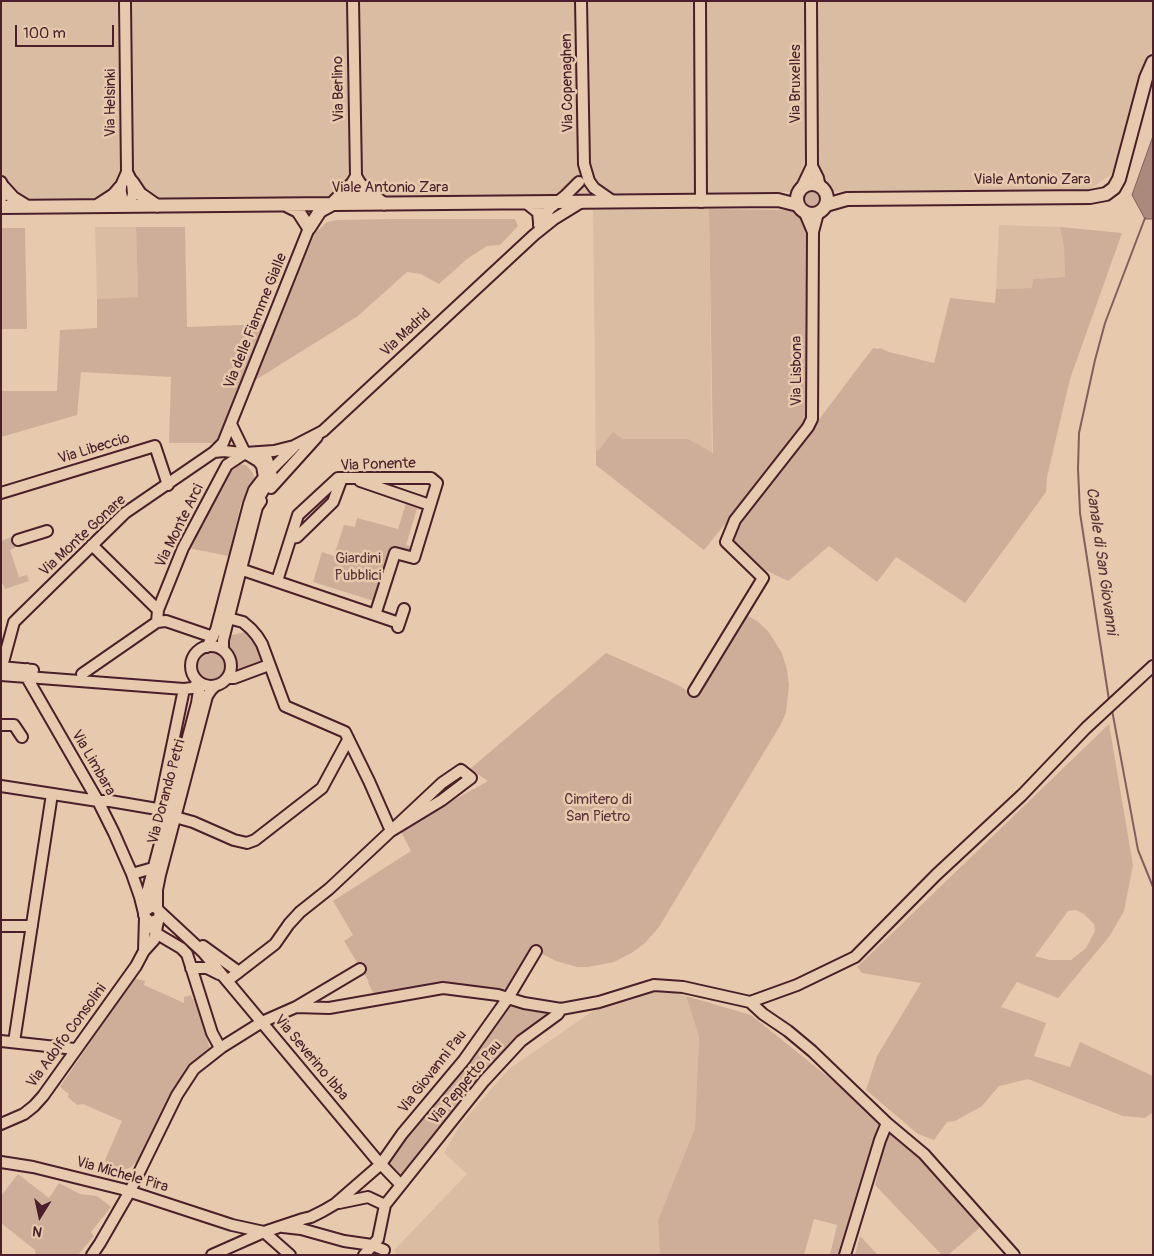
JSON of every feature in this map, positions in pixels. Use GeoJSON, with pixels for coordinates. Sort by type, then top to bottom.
{"type":"FeatureCollection","features":[{"type":"Feature","properties":{"kind":"main road","name":"Viale Antonio Zara"},"geometry":{"type":"LineString","coordinates":[[1,207],[529,204],[555,202],[615,203],[1090,197],[1106,194],[1114,188],[1119,179],[1146,78],[1153,62]]}},
{"type":"Feature","properties":{"kind":"main road"},"geometry":{"type":"LineString","coordinates":[[95,206],[114,195],[126,181],[156,206]]}},
{"type":"Feature","properties":{"kind":"main road"},"geometry":{"type":"LineString","coordinates":[[286,205],[298,211],[309,228],[320,211],[331,205],[356,182],[384,204]]}},
{"type":"Feature","properties":{"kind":"main road"},"geometry":{"type":"LineString","coordinates":[[2,190],[29,207]]}},
{"type":"Feature","properties":{"kind":"main road"},"geometry":{"type":"LineString","coordinates":[[529,204],[539,212],[540,222]]}},
{"type":"Feature","properties":{"kind":"street","name":"Via Berlino"},"geometry":{"type":"LineString","coordinates":[[353,1],[356,182],[352,198],[356,204]]}},
{"type":"Feature","properties":{"kind":"street","name":"Via Copenaghen"},"geometry":{"type":"LineString","coordinates":[[581,1],[584,164],[589,181],[594,188],[615,203]]}},
{"type":"Feature","properties":{"kind":"street"},"geometry":{"type":"LineString","coordinates":[[700,1],[701,202]]}},
{"type":"Feature","properties":{"kind":"street","name":"Via Bruxelles"},"geometry":{"type":"LineString","coordinates":[[811,1],[812,200]]}},
{"type":"Feature","properties":{"kind":"street","name":"Via Helsinki"},"geometry":{"type":"LineString","coordinates":[[125,4],[126,181],[123,202],[127,206]]}},
{"type":"Feature","properties":{"kind":"street","name":"Via Copenaghen"},"geometry":{"type":"LineString","coordinates":[[555,202],[565,196],[578,182],[584,164]]}},
{"type":"Feature","properties":{"kind":"street","name":"Via Bruxelles"},"geometry":{"type":"LineString","coordinates":[[812,166],[818,178],[812,200]]}},
{"type":"Feature","properties":{"kind":"street"},"geometry":{"type":"LineString","coordinates":[[578,182],[582,203]]}},
{"type":"Feature","properties":{"kind":"street","name":"Via Lisbona"},"geometry":{"type":"LineString","coordinates":[[694,691],[763,578],[726,542],[734,520],[808,427],[812,419],[812,200]]}},
{"type":"Feature","properties":{"kind":"street","name":"Via Madrid"},"geometry":{"type":"LineString","coordinates":[[534,235],[540,222],[555,202]]}},
{"type":"Feature","properties":{"kind":"street","name":"Via Madrid"},"geometry":{"type":"LineString","coordinates":[[294,446],[323,431],[534,235],[554,219],[582,203]]}},
{"type":"Feature","properties":{"kind":"street","name":"Via delle Fiamme Gialle"},"geometry":{"type":"LineString","coordinates":[[214,452],[223,443],[309,228]]}},
{"type":"Feature","properties":{"kind":"street"},"geometry":{"type":"LineString","coordinates":[[207,647],[213,637],[260,496],[272,476],[267,473],[258,461],[245,454],[231,424]]}},
{"type":"Feature","properties":{"kind":"street"},"geometry":{"type":"LineString","coordinates":[[257,507],[268,491],[323,431]]}},
{"type":"Feature","properties":{"kind":"street","name":"Via Libeccio"},"geometry":{"type":"LineString","coordinates":[[1,493],[155,446],[168,485]]}},
{"type":"Feature","properties":{"kind":"street"},"geometry":{"type":"LineString","coordinates":[[214,452],[224,451],[245,454],[274,451],[294,446]]}},
{"type":"Feature","properties":{"kind":"street"},"geometry":{"type":"LineString","coordinates":[[222,650],[222,640],[228,618],[249,504],[254,490],[267,473],[294,446]]}},
{"type":"Feature","properties":{"kind":"street"},"geometry":{"type":"LineString","coordinates":[[267,473],[280,471],[307,449]]}},
{"type":"Feature","properties":{"kind":"street","name":"Via Monte Gonare"},"geometry":{"type":"LineString","coordinates":[[2,670],[14,622],[125,513],[214,452]]}},
{"type":"Feature","properties":{"kind":"street","name":"Via Monte Arci"},"geometry":{"type":"LineString","coordinates":[[158,622],[158,610],[183,548],[227,465],[245,454]]}},
{"type":"Feature","properties":{"kind":"street","name":"Via Ponente"},"geometry":{"type":"LineString","coordinates":[[277,581],[298,515],[338,478],[431,478],[437,483],[414,558],[395,553],[375,615]]}},
{"type":"Feature","properties":{"kind":"street"},"geometry":{"type":"LineString","coordinates":[[291,538],[297,537],[333,502],[347,478],[430,505]]}},
{"type":"Feature","properties":{"kind":"street"},"geometry":{"type":"LineString","coordinates":[[18,540],[47,531]]}},
{"type":"Feature","properties":{"kind":"street"},"geometry":{"type":"LineString","coordinates":[[92,545],[158,610]]}},
{"type":"Feature","properties":{"kind":"street"},"geometry":{"type":"LineString","coordinates":[[236,568],[375,615],[398,626],[404,610]]}},
{"type":"Feature","properties":{"kind":"street"},"geometry":{"type":"LineString","coordinates":[[228,618],[243,622],[262,644],[285,706],[345,732],[391,831]]}},
{"type":"Feature","properties":{"kind":"street"},"geometry":{"type":"LineString","coordinates":[[84,677],[158,622],[166,621],[213,637]]}},
{"type":"Feature","properties":{"kind":"street"},"geometry":{"type":"LineString","coordinates":[[212,646],[222,650],[227,654],[232,666],[228,678],[220,685],[210,687],[199,683],[192,673],[192,659],[195,654],[212,646]]}},
{"type":"Feature","properties":{"kind":"street"},"geometry":{"type":"LineString","coordinates":[[228,678],[234,678],[269,665]]}},
{"type":"Feature","properties":{"kind":"street"},"geometry":{"type":"LineString","coordinates":[[750,1002],[797,985],[855,958],[936,875],[1022,795],[1103,712],[1153,666]]}},
{"type":"Feature","properties":{"kind":"street"},"geometry":{"type":"LineString","coordinates":[[2,670],[84,677],[184,689],[192,688],[199,683]]}},
{"type":"Feature","properties":{"kind":"street","name":"Via Limbara"},"geometry":{"type":"LineString","coordinates":[[26,673],[98,801],[132,874],[140,897],[151,913]]}},
{"type":"Feature","properties":{"kind":"street","name":"Via Dorando Petri"},"geometry":{"type":"LineString","coordinates":[[151,913],[146,896],[196,703],[199,683]]}},
{"type":"Feature","properties":{"kind":"street","name":"Via Dorando Petri"},"geometry":{"type":"LineString","coordinates":[[168,812],[207,696],[215,686]]}},
{"type":"Feature","properties":{"kind":"street","name":"Via Dorando Petri"},"geometry":{"type":"LineString","coordinates":[[151,913],[159,877],[184,689]]}},
{"type":"Feature","properties":{"kind":"street"},"geometry":{"type":"LineString","coordinates":[[1,725],[14,726],[22,737]]}},
{"type":"Feature","properties":{"kind":"street"},"geometry":{"type":"LineString","coordinates":[[1,786],[98,801],[110,801],[168,812],[234,840],[247,843],[254,840],[322,788],[348,740]]}},
{"type":"Feature","properties":{"kind":"street"},"geometry":{"type":"LineString","coordinates":[[225,979],[239,972],[275,944],[300,912],[328,889],[442,782],[461,770],[471,778],[442,800],[391,831]]}},
{"type":"Feature","properties":{"kind":"street"},"geometry":{"type":"LineString","coordinates":[[14,1042],[52,794]]}},
{"type":"Feature","properties":{"kind":"street"},"geometry":{"type":"LineString","coordinates":[[132,874],[153,868]]}},
{"type":"Feature","properties":{"kind":"street"},"geometry":{"type":"LineString","coordinates":[[151,913],[156,933],[181,948],[187,954],[212,1033],[218,1044],[222,1047]]}},
{"type":"Feature","properties":{"kind":"street","name":"Via Severino Ibba"},"geometry":{"type":"LineString","coordinates":[[151,913],[195,944],[378,1161],[401,1185]]}},
{"type":"Feature","properties":{"kind":"street","name":"Via Adolfo Consolini"},"geometry":{"type":"LineString","coordinates":[[144,951],[151,913]]}},
{"type":"Feature","properties":{"kind":"street"},"geometry":{"type":"LineString","coordinates":[[1,926],[32,926]]}},
{"type":"Feature","properties":{"kind":"street","name":"Via Adolfo Consolini"},"geometry":{"type":"LineString","coordinates":[[1,1124],[15,1119],[34,1106],[136,966],[144,951],[154,940],[156,933]]}},
{"type":"Feature","properties":{"kind":"street"},"geometry":{"type":"LineString","coordinates":[[195,944],[204,947],[239,972]]}},
{"type":"Feature","properties":{"kind":"street","name":"Via Giovanni Pau"},"geometry":{"type":"LineString","coordinates":[[335,1204],[378,1161],[464,1060],[508,998],[536,951]]}},
{"type":"Feature","properties":{"kind":"street","name":"Via Severino Ibba"},"geometry":{"type":"LineString","coordinates":[[191,968],[207,968],[225,979]]}},
{"type":"Feature","properties":{"kind":"street"},"geometry":{"type":"LineString","coordinates":[[92,1255],[130,1191],[177,1096],[194,1069],[222,1047],[262,1022],[296,1007],[360,969]]}},
{"type":"Feature","properties":{"kind":"street"},"geometry":{"type":"LineString","coordinates":[[296,1007],[330,1008],[443,988],[508,998],[524,1003],[561,1009],[600,1002],[654,985],[683,987],[750,1002],[812,1051],[887,1123],[924,1154],[1014,1255]]}},
{"type":"Feature","properties":{"kind":"street","name":"Via Peppetto Pau"},"geometry":{"type":"LineString","coordinates":[[385,1205],[484,1081],[521,1042],[558,1014],[561,1009]]}},
{"type":"Feature","properties":{"kind":"street"},"geometry":{"type":"LineString","coordinates":[[1,1041],[75,1049]]}},
{"type":"Feature","properties":{"kind":"street"},"geometry":{"type":"LineString","coordinates":[[845,1255],[880,1140],[887,1123]]}},
{"type":"Feature","properties":{"kind":"street","name":"Via Michele Pira"},"geometry":{"type":"LineString","coordinates":[[1,1162],[33,1166],[130,1191],[232,1225],[264,1232]]}},
{"type":"Feature","properties":{"kind":"street"},"geometry":{"type":"LineString","coordinates":[[213,1255],[264,1232],[311,1217],[335,1204],[368,1197],[385,1205],[375,1242],[364,1255]]}},
{"type":"Feature","properties":{"kind":"street"},"geometry":{"type":"LineString","coordinates":[[311,1217],[306,1226],[313,1232]]}},
{"type":"Feature","properties":{"kind":"street","name":"Via Michele Pira"},"geometry":{"type":"LineString","coordinates":[[232,1225],[245,1232],[247,1239]]}},
{"type":"Feature","properties":{"kind":"street"},"geometry":{"type":"LineString","coordinates":[[280,1227],[313,1232],[344,1241],[375,1242],[386,1252]]}},
{"type":"Feature","properties":{"kind":"street"},"geometry":{"type":"LineString","coordinates":[[264,1232],[290,1255]]}},
{"type":"Feature","properties":{"kind":"shaded area"},"geometry":{"type":"Polygon","coordinates":[[[1,1],[1153,1],[1153,45],[1139,76],[1112,174],[1089,189],[1,200],[1,1]]]}},
{"type":"Feature","properties":{"kind":"shaded area"},"geometry":{"type":"Polygon","coordinates":[[[1153,136],[1153,219],[1145,219],[1132,195],[1153,136]]]}},
{"type":"Feature","properties":{"kind":"shaded area"},"geometry":{"type":"Polygon","coordinates":[[[709,209],[713,538],[704,550],[596,465],[593,210],[709,209]]]}},
{"type":"Feature","properties":{"kind":"shaded area"},"geometry":{"type":"Polygon","coordinates":[[[999,225],[1060,227],[1064,247],[1065,277],[1033,279],[1032,288],[996,289],[999,225]]]}},
{"type":"Feature","properties":{"kind":"shaded area"},"geometry":{"type":"Polygon","coordinates":[[[95,227],[136,227],[138,297],[97,299],[95,227]]]}},
{"type":"Feature","properties":{"kind":"shaded area"},"geometry":{"type":"Polygon","coordinates":[[[660,990],[686,996],[699,1037],[695,1128],[658,1220],[660,1255],[397,1255],[394,1250],[467,1174],[444,1153],[460,1125],[509,1069],[600,1006],[660,990]]]}},
{"type":"Feature","properties":{"kind":"green space"},"geometry":{"type":"Polygon","coordinates":[[[808,189],[816,189],[822,195],[822,203],[816,209],[808,209],[802,203],[802,195],[808,189]]]}},
{"type":"Feature","properties":{"kind":"green space"},"geometry":{"type":"Polygon","coordinates":[[[709,209],[792,210],[800,217],[806,232],[806,423],[704,550],[596,465],[596,450],[598,451],[613,432],[623,439],[688,439],[713,453],[709,209]]]}},
{"type":"Feature","properties":{"kind":"green space"},"geometry":{"type":"Polygon","coordinates":[[[515,219],[518,226],[500,245],[487,246],[467,259],[439,284],[421,274],[407,272],[358,316],[254,381],[315,233],[327,222],[336,220],[515,219]]]}},
{"type":"Feature","properties":{"kind":"green space"},"geometry":{"type":"Polygon","coordinates":[[[136,227],[185,227],[187,327],[267,324],[220,443],[169,443],[171,377],[81,372],[77,415],[1,437],[1,391],[57,391],[60,330],[97,328],[97,299],[138,297],[136,227]]]}},
{"type":"Feature","properties":{"kind":"green space"},"geometry":{"type":"Polygon","coordinates":[[[1060,227],[1122,233],[1070,379],[1047,477],[1046,492],[965,603],[896,557],[877,582],[829,546],[788,581],[765,570],[730,537],[873,348],[880,348],[934,363],[950,298],[995,303],[996,289],[1032,288],[1033,279],[1065,277],[1064,247],[1060,227]]]}},
{"type":"Feature","properties":{"kind":"green space"},"geometry":{"type":"Polygon","coordinates":[[[1,228],[25,228],[27,329],[1,329],[1,228]]]}},
{"type":"Feature","properties":{"kind":"green space"},"geometry":{"type":"Polygon","coordinates":[[[237,464],[246,465],[253,473],[255,484],[241,503],[229,556],[188,548],[217,497],[229,468],[237,464]]]}},
{"type":"Feature","properties":{"kind":"green space","name":"Giardini Pubblici"},"geometry":{"type":"Polygon","coordinates":[[[407,500],[426,505],[424,511],[417,509],[406,545],[413,547],[411,554],[392,548],[374,601],[313,582],[322,552],[334,556],[344,525],[355,527],[357,518],[398,529],[407,500]]]}},
{"type":"Feature","properties":{"kind":"green space"},"geometry":{"type":"Polygon","coordinates":[[[12,537],[16,547],[10,550],[19,577],[27,575],[29,581],[5,589],[3,584],[1,584],[1,541],[12,537]]]}},
{"type":"Feature","properties":{"kind":"green space","name":"Cimitero di San Pietro"},"geometry":{"type":"Polygon","coordinates":[[[748,616],[768,631],[782,653],[789,685],[786,713],[659,927],[645,943],[614,962],[588,967],[577,967],[556,961],[531,948],[510,984],[504,990],[445,982],[376,998],[369,982],[344,941],[353,935],[333,901],[411,851],[400,830],[488,781],[470,769],[606,653],[678,685],[698,697],[748,616]]]}},
{"type":"Feature","properties":{"kind":"green space"},"geometry":{"type":"Polygon","coordinates":[[[245,632],[258,647],[263,662],[243,670],[237,668],[236,657],[226,645],[228,636],[245,632]]]}},
{"type":"Feature","properties":{"kind":"green space"},"geometry":{"type":"Polygon","coordinates":[[[211,651],[217,652],[225,660],[225,672],[217,680],[211,681],[205,680],[197,672],[196,666],[197,660],[205,652],[211,651]]]}},
{"type":"Feature","properties":{"kind":"green space"},"geometry":{"type":"Polygon","coordinates":[[[1109,724],[1133,865],[1124,911],[1109,937],[1058,998],[1017,982],[1001,1007],[1046,1023],[1034,1056],[1070,1067],[1080,1042],[1153,1076],[1153,1112],[1145,1118],[1123,1116],[1028,1079],[999,1086],[982,1106],[955,1121],[947,1122],[934,1140],[918,1134],[866,1090],[877,1056],[921,983],[862,973],[857,967],[1109,724]],[[1076,910],[1068,911],[1035,956],[1050,960],[1071,960],[1086,948],[1095,931],[1094,924],[1084,914],[1076,910]]]}},
{"type":"Feature","properties":{"kind":"green space"},"geometry":{"type":"Polygon","coordinates":[[[134,978],[145,981],[144,985],[184,1003],[184,997],[191,995],[210,1048],[188,1068],[174,1091],[137,1164],[135,1163],[130,1168],[119,1171],[107,1167],[105,1160],[122,1121],[83,1104],[77,1105],[68,1097],[69,1094],[60,1087],[134,978]]]}},
{"type":"Feature","properties":{"kind":"green space"},"geometry":{"type":"Polygon","coordinates":[[[686,996],[751,1015],[837,1084],[880,1123],[840,1255],[830,1255],[837,1225],[814,1219],[804,1255],[660,1255],[658,1220],[695,1128],[699,1037],[686,996]]]}},
{"type":"Feature","properties":{"kind":"green space"},"geometry":{"type":"Polygon","coordinates":[[[509,1005],[547,1012],[518,1039],[403,1176],[387,1162],[404,1136],[439,1095],[509,1005]]]}},
{"type":"Feature","properties":{"kind":"green space"},"geometry":{"type":"Polygon","coordinates":[[[890,1132],[895,1133],[921,1156],[983,1225],[948,1255],[942,1255],[875,1185],[887,1136],[890,1132]]]}},
{"type":"Feature","properties":{"kind":"green space"},"geometry":{"type":"Polygon","coordinates":[[[18,1174],[49,1198],[59,1183],[80,1194],[97,1196],[111,1207],[91,1232],[94,1236],[78,1255],[36,1255],[35,1250],[1,1223],[1,1196],[18,1174]]]}},
{"type":"Feature","properties":{"kind":"green space"},"geometry":{"type":"Polygon","coordinates":[[[860,1236],[878,1255],[855,1255],[860,1236]]]}},
{"type":"Feature","properties":{"kind":"waterway","name":"Canale di San Giovanni"},"geometry":{"type":"LineString","coordinates":[[1109,700],[1080,513],[1079,433],[1105,323],[1145,218]]}},
{"type":"Feature","properties":{"kind":"waterway","name":"Canale di San Giovanni"},"geometry":{"type":"LineString","coordinates":[[1112,710],[1138,850],[1153,887]]}}]}
